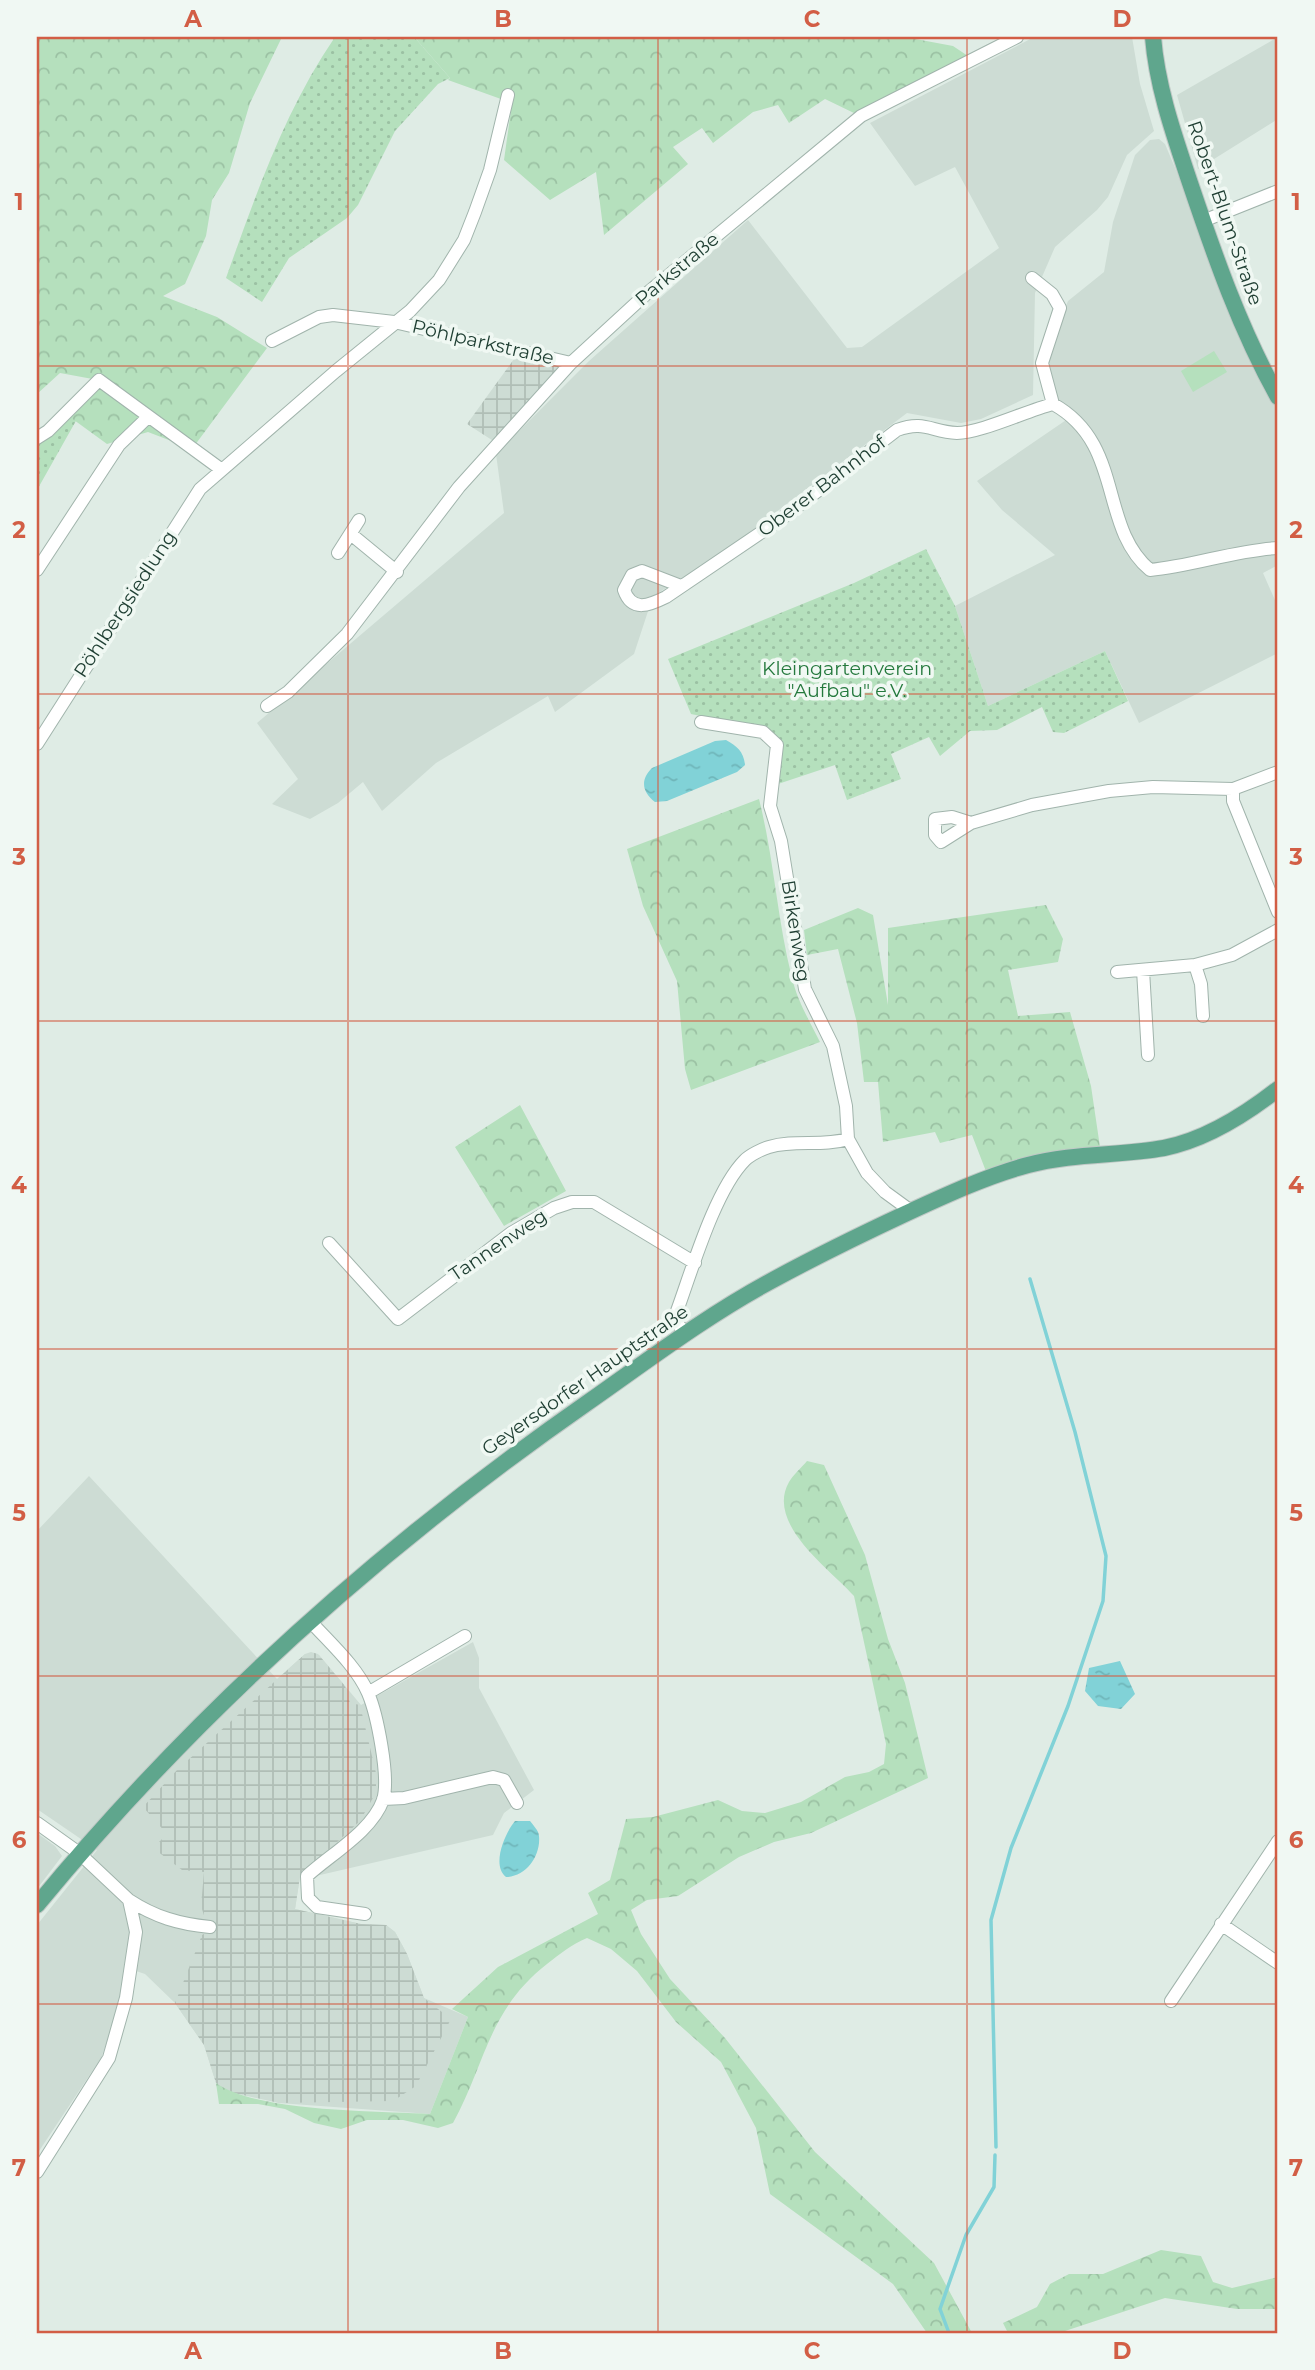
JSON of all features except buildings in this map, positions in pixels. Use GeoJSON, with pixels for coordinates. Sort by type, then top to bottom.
{"type":"FeatureCollection","features":[{"type":"Feature","properties":{"kind":"main road","name":"Robert-Blum-Straße"},"geometry":{"type":"LineString","coordinates":[[1153,37],[1166,108],[1203,221],[1237,314],[1278,397]]}},
{"type":"Feature","properties":{"kind":"main road","name":"Geyersdorfer Hauptstraße"},"geometry":{"type":"LineString","coordinates":[[37,1905],[79,1853],[168,1755],[311,1622],[469,1486],[686,1334],[769,1282],[911,1211],[1027,1166],[1102,1152],[1163,1148],[1191,1140],[1250,1109],[1278,1089]]}},
{"type":"Feature","properties":{"kind":"street","name":"Parkstraße"},"geometry":{"type":"LineString","coordinates":[[267,706],[288,692],[347,634],[397,572],[458,486],[571,363],[645,295],[861,116],[1017,37]]}},
{"type":"Feature","properties":{"kind":"street","name":"Pöhlbergsiedlung"},"geometry":{"type":"LineString","coordinates":[[37,744],[200,489],[394,322],[411,312],[439,280],[464,240],[490,170],[508,95]]}},
{"type":"Feature","properties":{"kind":"street"},"geometry":{"type":"LineString","coordinates":[[1203,221],[1278,191]]}},
{"type":"Feature","properties":{"kind":"street"},"geometry":{"type":"LineString","coordinates":[[1032,278],[1052,294],[1060,307],[1042,363],[1053,404],[1073,415],[1091,439],[1106,472],[1129,547],[1150,570],[1174,568],[1255,549],[1278,548]]}},
{"type":"Feature","properties":{"kind":"street","name":"Pöhlparkstraße"},"geometry":{"type":"LineString","coordinates":[[272,341],[319,317],[333,315],[394,322],[571,363]]}},
{"type":"Feature","properties":{"kind":"street"},"geometry":{"type":"LineString","coordinates":[[37,438],[48,431],[99,380],[222,470]]}},
{"type":"Feature","properties":{"kind":"street","name":"Oberer Bahnhof"},"geometry":{"type":"LineString","coordinates":[[681,586],[781,519],[897,430],[914,424],[956,433],[982,428],[1020,412],[1053,404]]}},
{"type":"Feature","properties":{"kind":"street"},"geometry":{"type":"LineString","coordinates":[[37,570],[119,445],[148,417]]}},
{"type":"Feature","properties":{"kind":"street"},"geometry":{"type":"LineString","coordinates":[[338,553],[352,535],[359,520]]}},
{"type":"Feature","properties":{"kind":"street"},"geometry":{"type":"LineString","coordinates":[[352,535],[397,572]]}},
{"type":"Feature","properties":{"kind":"street","name":"Birkenweg"},"geometry":{"type":"LineString","coordinates":[[701,722],[763,732],[777,745],[770,806],[781,841],[805,989],[833,1046],[846,1106],[848,1139],[867,1173],[885,1192],[911,1211]]}},
{"type":"Feature","properties":{"kind":"street"},"geometry":{"type":"LineString","coordinates":[[971,824],[1032,805],[1109,791],[1192,786],[1233,789],[1278,772]]}},
{"type":"Feature","properties":{"kind":"street"},"geometry":{"type":"LineString","coordinates":[[1233,789],[1233,801],[1278,912]]}},
{"type":"Feature","properties":{"kind":"street"},"geometry":{"type":"LineString","coordinates":[[1117,972],[1195,965],[1232,955],[1278,930]]}},
{"type":"Feature","properties":{"kind":"street"},"geometry":{"type":"LineString","coordinates":[[1195,965],[1201,984],[1203,1016]]}},
{"type":"Feature","properties":{"kind":"street"},"geometry":{"type":"LineString","coordinates":[[1143,970],[1147,1055]]}},
{"type":"Feature","properties":{"kind":"street"},"geometry":{"type":"LineString","coordinates":[[686,1334],[677,1323],[677,1311],[724,1193],[746,1159],[768,1147],[804,1141],[832,1144],[848,1139]]}},
{"type":"Feature","properties":{"kind":"street","name":"Tannenweg"},"geometry":{"type":"LineString","coordinates":[[329,1243],[398,1319],[511,1233],[554,1208],[572,1202],[594,1202],[695,1263]]}},
{"type":"Feature","properties":{"kind":"street"},"geometry":{"type":"LineString","coordinates":[[311,1622],[342,1656],[368,1693],[385,1781],[383,1800],[372,1817],[307,1876],[308,1898],[317,1907],[365,1914]]}},
{"type":"Feature","properties":{"kind":"street"},"geometry":{"type":"LineString","coordinates":[[368,1693],[465,1636]]}},
{"type":"Feature","properties":{"kind":"street"},"geometry":{"type":"LineString","coordinates":[[383,1800],[404,1798],[493,1777],[504,1780],[517,1803]]}},
{"type":"Feature","properties":{"kind":"street"},"geometry":{"type":"LineString","coordinates":[[37,1823],[79,1853],[130,1900],[149,1913],[174,1922],[209,1927]]}},
{"type":"Feature","properties":{"kind":"street"},"geometry":{"type":"LineString","coordinates":[[1171,2001],[1278,1841]]}},
{"type":"Feature","properties":{"kind":"street"},"geometry":{"type":"LineString","coordinates":[[37,2172],[108,2058],[118,2033],[136,1932],[130,1900]]}},
{"type":"Feature","properties":{"kind":"street"},"geometry":{"type":"LineString","coordinates":[[1221,1924],[1278,1963]]}},
{"type":"Feature","properties":{"kind":"shaded area"},"geometry":{"type":"Polygon","coordinates":[[[1034,37],[1132,37],[1140,84],[1154,131],[1127,155],[1108,197],[1097,210],[1055,247],[1035,293],[1033,395],[981,419],[961,423],[907,413],[718,556],[653,596],[634,654],[555,712],[548,696],[436,763],[382,811],[363,782],[338,803],[310,819],[272,804],[298,779],[257,723],[504,513],[496,454],[589,361],[748,220],[847,348],[862,347],[999,248],[955,167],[915,186],[870,123],[1034,37]]]}},
{"type":"Feature","properties":{"kind":"shaded area"},"geometry":{"type":"Polygon","coordinates":[[[1278,37],[1278,119],[1198,169],[1177,95],[1278,37]]]}},
{"type":"Feature","properties":{"kind":"shaded area"},"geometry":{"type":"Polygon","coordinates":[[[1159,139],[1165,144],[1237,315],[1278,397],[1278,565],[1263,573],[1278,607],[1278,653],[1139,723],[1105,651],[988,706],[955,606],[1055,555],[1002,510],[977,481],[1072,416],[1053,404],[1042,363],[1068,301],[1104,272],[1113,222],[1135,155],[1150,140],[1159,139]]]}},
{"type":"Feature","properties":{"kind":"shaded area"},"geometry":{"type":"Polygon","coordinates":[[[519,352],[565,363],[495,442],[467,424],[519,352]]]}},
{"type":"Feature","properties":{"kind":"shaded area"},"geometry":{"type":"Polygon","coordinates":[[[89,1476],[277,1679],[305,1654],[319,1655],[361,1705],[473,1642],[479,1658],[479,1688],[534,1790],[504,1813],[493,1835],[320,1875],[300,1877],[295,1909],[361,1924],[386,1925],[395,1932],[407,1954],[424,1998],[468,2017],[430,2114],[279,2103],[216,2083],[204,2045],[175,2003],[145,1974],[127,1968],[120,2006],[101,2058],[37,2154],[37,1925],[97,1850],[37,1809],[37,1531],[89,1476]]]}},
{"type":"Feature","properties":{"kind":"shaded area"},"geometry":{"type":"Polygon","coordinates":[[[305,1654],[318,1654],[345,1686],[350,1703],[360,1705],[376,1773],[376,1786],[374,1796],[360,1821],[300,1876],[295,1909],[361,1924],[386,1925],[395,1932],[407,1954],[424,1998],[451,2019],[416,2086],[393,2101],[279,2103],[229,2092],[216,2083],[204,2045],[175,2003],[202,1935],[209,1931],[201,1906],[204,1872],[182,1870],[153,1848],[167,1834],[143,1807],[177,1770],[305,1654]]]}},
{"type":"Feature","properties":{"kind":"shaded area"},"geometry":{"type":"Polygon","coordinates":[[[37,1833],[55,1846],[62,1856],[37,1889],[37,1833]]]}},
{"type":"Feature","properties":{"kind":"green space"},"geometry":{"type":"Polygon","coordinates":[[[37,37],[282,37],[250,103],[229,173],[212,200],[206,236],[185,284],[163,296],[217,317],[267,348],[192,449],[148,432],[107,444],[63,412],[98,380],[60,373],[37,394],[37,37]]]}},
{"type":"Feature","properties":{"kind":"green space"},"geometry":{"type":"Polygon","coordinates":[[[335,37],[416,39],[450,78],[438,84],[395,131],[358,205],[347,218],[289,258],[262,302],[226,278],[260,184],[286,123],[335,37]]]}},
{"type":"Feature","properties":{"kind":"green space"},"geometry":{"type":"Polygon","coordinates":[[[401,37],[905,37],[953,46],[968,56],[856,114],[825,99],[789,123],[778,105],[753,112],[713,143],[702,128],[673,147],[688,164],[604,235],[596,172],[550,200],[504,160],[512,103],[448,80],[450,78],[416,39],[401,37]]]}},
{"type":"Feature","properties":{"kind":"green space"},"geometry":{"type":"Polygon","coordinates":[[[1214,351],[1227,372],[1193,392],[1181,371],[1214,351]]]}},
{"type":"Feature","properties":{"kind":"green space"},"geometry":{"type":"Polygon","coordinates":[[[99,380],[37,490],[37,438],[99,380]]]}},
{"type":"Feature","properties":{"kind":"green space","name":"Kleingartenverein \"Aufbau\" e.V."},"geometry":{"type":"Polygon","coordinates":[[[926,549],[955,606],[988,706],[1105,651],[1128,701],[1064,733],[1053,732],[1042,707],[997,730],[970,731],[940,756],[929,737],[891,754],[901,779],[847,800],[835,765],[778,784],[781,754],[764,729],[691,714],[668,659],[854,583],[926,549]]]}},
{"type":"Feature","properties":{"kind":"green space"},"geometry":{"type":"Polygon","coordinates":[[[759,799],[794,986],[820,1042],[691,1090],[685,1069],[677,981],[643,906],[627,849],[759,799]]]}},
{"type":"Feature","properties":{"kind":"green space"},"geometry":{"type":"Polygon","coordinates":[[[1046,905],[1063,939],[1058,962],[1008,970],[1018,1016],[1070,1012],[1091,1086],[1100,1147],[987,1174],[972,1135],[940,1143],[935,1132],[883,1142],[878,1082],[864,1082],[857,1023],[838,949],[807,955],[804,930],[858,908],[873,915],[888,1005],[888,928],[1046,905]]]}},
{"type":"Feature","properties":{"kind":"green space"},"geometry":{"type":"Polygon","coordinates":[[[520,1105],[566,1191],[504,1226],[455,1147],[520,1105]]]}},
{"type":"Feature","properties":{"kind":"green space"},"geometry":{"type":"Polygon","coordinates":[[[807,1461],[824,1465],[865,1555],[888,1639],[905,1683],[928,1778],[811,1833],[774,1842],[739,1857],[678,1896],[647,1900],[631,1910],[641,1934],[670,1979],[725,2038],[815,2152],[934,2263],[972,2333],[927,2333],[893,2284],[770,2194],[756,2128],[721,2062],[676,2022],[637,1971],[611,1949],[587,1938],[547,1964],[512,2000],[490,2038],[453,2123],[438,2128],[403,2120],[367,2120],[341,2129],[314,2123],[285,2109],[258,2104],[219,2104],[216,2083],[235,2093],[288,2105],[430,2114],[468,2017],[452,2009],[498,1967],[598,1914],[588,1893],[610,1880],[626,1819],[653,1817],[718,1800],[742,1811],[765,1813],[801,1802],[845,1777],[869,1772],[884,1764],[886,1744],[854,1596],[804,1545],[786,1514],[784,1498],[789,1482],[807,1461]]]}},
{"type":"Feature","properties":{"kind":"green space"},"geometry":{"type":"Polygon","coordinates":[[[1161,2250],[1201,2256],[1213,2282],[1232,2288],[1278,2277],[1278,2309],[1237,2309],[1165,2298],[1059,2333],[1008,2333],[1003,2323],[1037,2307],[1050,2284],[1069,2274],[1103,2274],[1161,2250]]]}},
{"type":"Feature","properties":{"kind":"water"},"geometry":{"type":"Polygon","coordinates":[[[726,740],[737,747],[743,756],[745,765],[737,772],[667,801],[655,802],[647,794],[644,781],[652,768],[715,741],[726,740]]]}},
{"type":"Feature","properties":{"kind":"water"},"geometry":{"type":"Polygon","coordinates":[[[1120,1661],[1135,1694],[1121,1709],[1098,1706],[1085,1691],[1089,1668],[1120,1661]]]}},
{"type":"Feature","properties":{"kind":"water"},"geometry":{"type":"Polygon","coordinates":[[[515,1821],[530,1821],[538,1832],[538,1851],[526,1869],[506,1877],[500,1865],[501,1849],[515,1821]]]}},
{"type":"Feature","properties":{"kind":"waterway"},"geometry":{"type":"LineString","coordinates":[[996,2147],[991,1920],[1011,1848],[1068,1706],[1103,1601],[1106,1556],[1075,1432],[1030,1279]]}},
{"type":"Feature","properties":{"kind":"waterway"},"geometry":{"type":"LineString","coordinates":[[949,2333],[940,2309],[966,2235],[994,2187],[995,2155]]}}]}
